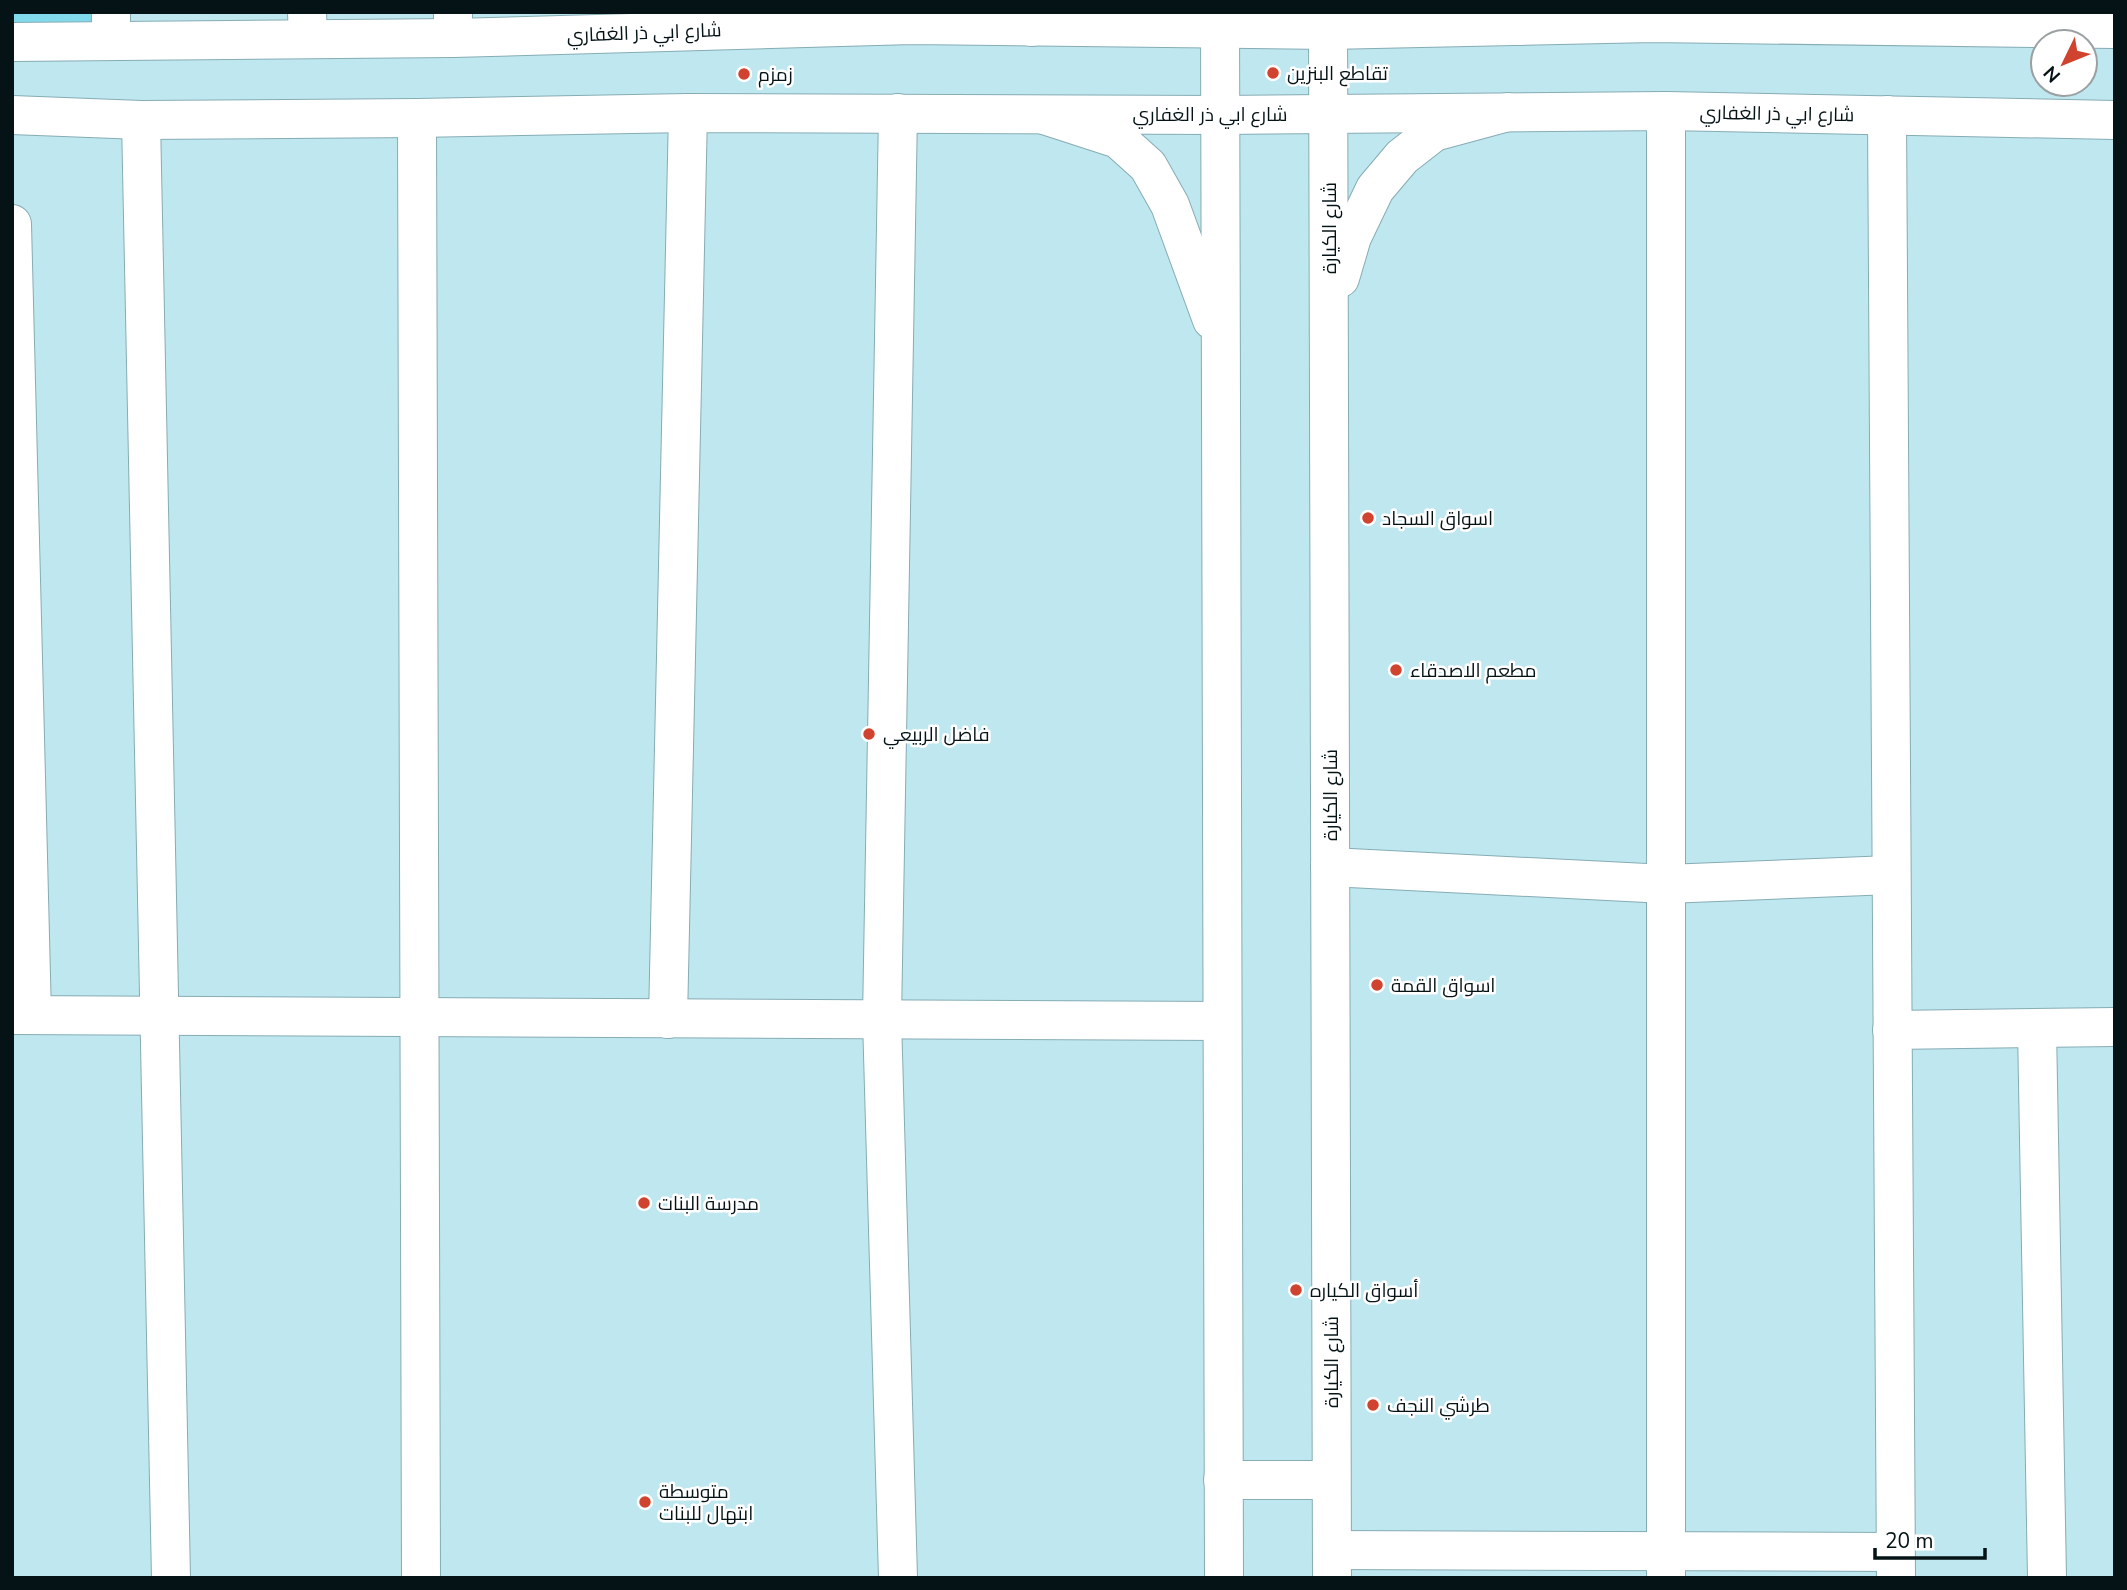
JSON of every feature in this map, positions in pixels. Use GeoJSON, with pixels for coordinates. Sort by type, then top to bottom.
{"type":"FeatureCollection","features":[{"type":"Feature","properties":{"kind":"street"},"geometry":{"type":"LineString","coordinates":[[1032,27],[1084,12]]}},
{"type":"Feature","properties":{"kind":"street"},"geometry":{"type":"LineString","coordinates":[[1469,12],[1520,26]]}},
{"type":"Feature","properties":{"kind":"street","name":"شارع ابي ذر الغفاري"},"geometry":{"type":"LineString","coordinates":[[12,42],[111,27],[912,19],[1032,27],[1220,21],[1520,26],[1653,18],[1896,19],[2115,29]]}},
{"type":"Feature","properties":{"kind":"street"},"geometry":{"type":"LineString","coordinates":[[1220,21],[1224,1578]]}},
{"type":"Feature","properties":{"kind":"street","name":"شارع الكيارة"},"geometry":{"type":"LineString","coordinates":[[1328,21],[1332,1564]]}},
{"type":"Feature","properties":{"kind":"street"},"geometry":{"type":"LineString","coordinates":[[1665,1565],[1666,111]]}},
{"type":"Feature","properties":{"kind":"street","name":"شارع ابي ذر الغفاري"},"geometry":{"type":"LineString","coordinates":[[12,115],[141,120],[688,113],[1221,116],[1666,111],[2115,120]]}},
{"type":"Feature","properties":{"kind":"street"},"geometry":{"type":"LineString","coordinates":[[1329,313],[1352,237],[1375,190],[1402,157],[1434,132],[1508,112]]}},
{"type":"Feature","properties":{"kind":"street"},"geometry":{"type":"LineString","coordinates":[[668,1018],[688,113]]}},
{"type":"Feature","properties":{"kind":"street"},"geometry":{"type":"LineString","coordinates":[[898,113],[882,1019],[898,1578]]}},
{"type":"Feature","properties":{"kind":"street"},"geometry":{"type":"LineString","coordinates":[[1044,114],[1118,139],[1148,166],[1170,205],[1221,341]]}},
{"type":"Feature","properties":{"kind":"street"},"geometry":{"type":"LineString","coordinates":[[1332,1564],[1895,1565],[1887,116]]}},
{"type":"Feature","properties":{"kind":"street"},"geometry":{"type":"LineString","coordinates":[[417,118],[421,1578]]}},
{"type":"Feature","properties":{"kind":"street"},"geometry":{"type":"LineString","coordinates":[[141,120],[171,1578]]}},
{"type":"Feature","properties":{"kind":"street"},"geometry":{"type":"LineString","coordinates":[[12,224],[22,1015],[1222,1021]]}},
{"type":"Feature","properties":{"kind":"street"},"geometry":{"type":"LineString","coordinates":[[1330,867],[1665,884],[1891,875]]}},
{"type":"Feature","properties":{"kind":"street"},"geometry":{"type":"LineString","coordinates":[[1892,1031],[2115,1027]]}},
{"type":"Feature","properties":{"kind":"street"},"geometry":{"type":"LineString","coordinates":[[2037,1028],[2048,1578]]}},
{"type":"Feature","properties":{"kind":"street"},"geometry":{"type":"LineString","coordinates":[[1223,1480],[1331,1480]]}},
{"type":"Feature","properties":{"kind":"shaded area"},"geometry":{"type":"Polygon","coordinates":[[[12,12],[115,12],[115,27],[12,27],[12,12]]]}},
{"type":"Feature","properties":{"kind":"place","name":"تقاطع البنزين"},"geometry":{"type":"Point","coordinates":[1273,73]}},
{"type":"Feature","properties":{"kind":"place","name":"زمزم"},"geometry":{"type":"Point","coordinates":[744,74]}},
{"type":"Feature","properties":{"kind":"place","name":"اسواق السجاد"},"geometry":{"type":"Point","coordinates":[1368,518]}},
{"type":"Feature","properties":{"kind":"place","name":"مطعم الاصدقاء"},"geometry":{"type":"Point","coordinates":[1396,670]}},
{"type":"Feature","properties":{"kind":"place","name":"فاضل الربيعي"},"geometry":{"type":"Point","coordinates":[869,734]}},
{"type":"Feature","properties":{"kind":"place","name":"اسواق القمة"},"geometry":{"type":"Point","coordinates":[1377,985]}},
{"type":"Feature","properties":{"kind":"place","name":"مدرسة البنات"},"geometry":{"type":"Point","coordinates":[644,1203]}},
{"type":"Feature","properties":{"kind":"place","name":"أسواق الكياره"},"geometry":{"type":"Point","coordinates":[1296,1290]}},
{"type":"Feature","properties":{"kind":"place","name":"طرشي النجف"},"geometry":{"type":"Point","coordinates":[1373,1405]}},
{"type":"Feature","properties":{"kind":"place","name":"متوسطة ابتهال للبنات"},"geometry":{"type":"Point","coordinates":[645,1502]}}]}
